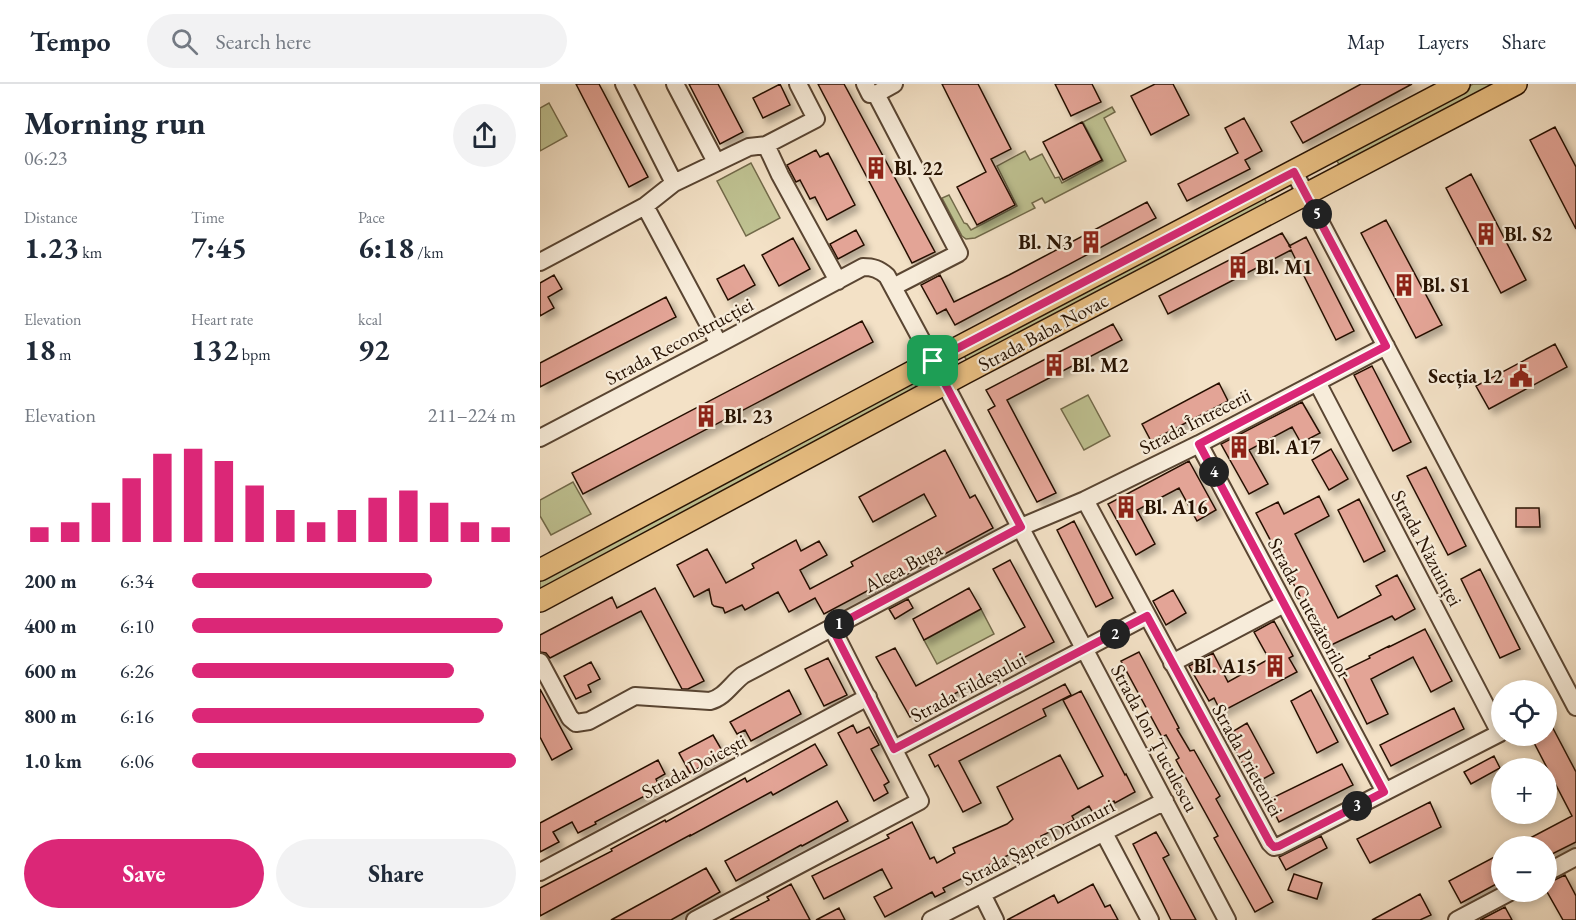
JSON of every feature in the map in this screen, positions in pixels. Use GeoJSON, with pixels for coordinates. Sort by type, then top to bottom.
{"type":"FeatureCollection","features":[{"type":"Feature","properties":{"kind":"main road","name":"Strada Baba Novac"},"geometry":{"type":"LineString","coordinates":[[540,570],[1459,84]]}},
{"type":"Feature","properties":{"kind":"main road","name":"Strada Baba Novac"},"geometry":{"type":"LineString","coordinates":[[540,601],[1514,84]]}},
{"type":"Feature","properties":{"kind":"street"},"geometry":{"type":"LineString","coordinates":[[624,84],[674,183]]}},
{"type":"Feature","properties":{"kind":"street"},"geometry":{"type":"LineString","coordinates":[[675,84],[716,162]]}},
{"type":"Feature","properties":{"kind":"street"},"geometry":{"type":"LineString","coordinates":[[540,262],[645,206],[674,183],[749,147],[766,144],[816,119],[798,84]]}},
{"type":"Feature","properties":{"kind":"street"},"geometry":{"type":"LineString","coordinates":[[893,287],[959,253],[870,89],[894,84]]}},
{"type":"Feature","properties":{"kind":"street"},"geometry":{"type":"LineString","coordinates":[[766,144],[780,175],[837,281],[862,267],[881,271],[887,276],[933,361]]}},
{"type":"Feature","properties":{"kind":"street"},"geometry":{"type":"LineString","coordinates":[[1294,172],[1576,706]]}},
{"type":"Feature","properties":{"kind":"street"},"geometry":{"type":"LineString","coordinates":[[645,206],[719,344]]}},
{"type":"Feature","properties":{"kind":"street","name":"Strada Reconstrucției"},"geometry":{"type":"LineString","coordinates":[[540,438],[837,281]]}},
{"type":"Feature","properties":{"kind":"street","name":"Strada Întrecerii"},"geometry":{"type":"LineString","coordinates":[[1021,527],[1084,500],[1199,444],[1386,346]]}},
{"type":"Feature","properties":{"kind":"street","name":"Strada Ion Țuculescu"},"geometry":{"type":"LineString","coordinates":[[933,361],[1227,920]]}},
{"type":"Feature","properties":{"kind":"street","name":"Strada Năzuinței"},"geometry":{"type":"LineString","coordinates":[[1317,382],[1491,716]]}},
{"type":"Feature","properties":{"kind":"street","name":"Strada Cutezătorilor"},"geometry":{"type":"LineString","coordinates":[[1199,444],[1384,792]]}},
{"type":"Feature","properties":{"kind":"street","name":"Strada Prieteniei"},"geometry":{"type":"LineString","coordinates":[[1084,500],[1274,847],[1491,738]]}},
{"type":"Feature","properties":{"kind":"street","name":"Aleea Buga"},"geometry":{"type":"LineString","coordinates":[[540,662],[570,718],[576,723],[589,721],[635,696],[710,701],[724,694],[743,675],[1021,527]]}},
{"type":"Feature","properties":{"kind":"street"},"geometry":{"type":"LineString","coordinates":[[1172,663],[1284,604]]}},
{"type":"Feature","properties":{"kind":"street","name":"Strada Fildeșului"},"geometry":{"type":"LineString","coordinates":[[894,749],[1147,616]]}},
{"type":"Feature","properties":{"kind":"street"},"geometry":{"type":"LineString","coordinates":[[695,920],[920,801],[832,628]]}},
{"type":"Feature","properties":{"kind":"street","name":"Strada Doicești"},"geometry":{"type":"LineString","coordinates":[[540,872],[868,698]]}},
{"type":"Feature","properties":{"kind":"street","name":"Strada Șapte Drumuri"},"geometry":{"type":"LineString","coordinates":[[931,920],[1165,801]]}},
{"type":"Feature","properties":{"kind":"street"},"geometry":{"type":"LineString","coordinates":[[1104,833],[1150,920]]}},
{"type":"Feature","properties":{"kind":"street"},"geometry":{"type":"LineString","coordinates":[[1557,867],[1576,857]]}},
{"type":"Feature","properties":{"kind":"street"},"geometry":{"type":"LineString","coordinates":[[982,894],[995,920]]}},
{"type":"Feature","properties":{"kind":"street"},"geometry":{"type":"LineString","coordinates":[[1457,920],[1491,902]]}},
{"type":"Feature","properties":{"kind":"green space"},"geometry":{"type":"Polygon","coordinates":[[[1473,84],[1496,84],[1340,166],[1337,161],[1330,160],[1473,84]]]}},
{"type":"Feature","properties":{"kind":"green space"},"geometry":{"type":"Polygon","coordinates":[[[549,103],[567,136],[540,151],[540,108],[549,103]]]}},
{"type":"Feature","properties":{"kind":"green space"},"geometry":{"type":"Polygon","coordinates":[[[1112,107],[1115,112],[1104,118],[1126,161],[1045,203],[1042,198],[1032,203],[1035,208],[975,238],[966,239],[962,236],[942,198],[949,195],[964,223],[971,230],[1017,206],[997,166],[1025,151],[1030,160],[1042,154],[1055,178],[1059,177],[1062,183],[1103,161],[1083,122],[1112,107]]]}},
{"type":"Feature","properties":{"kind":"green space"},"geometry":{"type":"Polygon","coordinates":[[[751,163],[780,218],[746,236],[717,181],[751,163]]]}},
{"type":"Feature","properties":{"kind":"green space"},"geometry":{"type":"Polygon","coordinates":[[[1264,197],[1267,204],[968,362],[964,356],[1264,197]]]}},
{"type":"Feature","properties":{"kind":"green space"},"geometry":{"type":"Polygon","coordinates":[[[913,382],[918,388],[540,593],[540,579],[913,382]]]}},
{"type":"Feature","properties":{"kind":"green space"},"geometry":{"type":"Polygon","coordinates":[[[1088,395],[1110,436],[1084,450],[1061,409],[1088,395]]]}},
{"type":"Feature","properties":{"kind":"green space"},"geometry":{"type":"Polygon","coordinates":[[[573,482],[591,514],[551,535],[540,516],[540,500],[573,482]]]}},
{"type":"Feature","properties":{"kind":"green space"},"geometry":{"type":"Polygon","coordinates":[[[981,609],[994,634],[937,664],[924,640],[981,609]]]}},
{"type":"Feature","properties":{"kind":"building"},"geometry":{"type":"Polygon","coordinates":[[[576,84],[599,84],[648,177],[629,187],[576,84]]]}},
{"type":"Feature","properties":{"kind":"building"},"geometry":{"type":"Polygon","coordinates":[[[689,84],[718,84],[743,132],[720,144],[689,84]]]}},
{"type":"Feature","properties":{"kind":"building"},"geometry":{"type":"Polygon","coordinates":[[[780,84],[790,105],[763,118],[753,98],[780,84]]]}},
{"type":"Feature","properties":{"kind":"building","name":"Bl. 22"},"geometry":{"type":"Polygon","coordinates":[[[818,84],[844,84],[935,252],[912,263],[818,84]]]}},
{"type":"Feature","properties":{"kind":"building"},"geometry":{"type":"Polygon","coordinates":[[[942,84],[978,84],[1011,149],[991,159],[1015,205],[977,225],[957,187],[986,172],[942,84]]]}},
{"type":"Feature","properties":{"kind":"building"},"geometry":{"type":"Polygon","coordinates":[[[1055,84],[1092,84],[1101,102],[1071,116],[1055,84]]]}},
{"type":"Feature","properties":{"kind":"building"},"geometry":{"type":"Polygon","coordinates":[[[1155,84],[1173,84],[1189,115],[1151,135],[1131,96],[1155,84]]]}},
{"type":"Feature","properties":{"kind":"building"},"geometry":{"type":"Polygon","coordinates":[[[1361,84],[1412,84],[1303,143],[1291,122],[1361,84]]]}},
{"type":"Feature","properties":{"kind":"building"},"geometry":{"type":"Polygon","coordinates":[[[1244,118],[1262,151],[1245,160],[1250,169],[1187,201],[1178,184],[1238,153],[1225,128],[1244,118]]]}},
{"type":"Feature","properties":{"kind":"building"},"geometry":{"type":"Polygon","coordinates":[[[1082,122],[1102,160],[1063,180],[1043,142],[1082,122]]]}},
{"type":"Feature","properties":{"kind":"building"},"geometry":{"type":"Polygon","coordinates":[[[1555,127],[1576,167],[1576,229],[1530,140],[1555,127]]]}},
{"type":"Feature","properties":{"kind":"building"},"geometry":{"type":"Polygon","coordinates":[[[816,150],[820,157],[828,153],[855,205],[827,220],[815,197],[810,199],[800,180],[796,182],[787,165],[816,150]]]}},
{"type":"Feature","properties":{"kind":"building","name":"Bl. S2"},"geometry":{"type":"Polygon","coordinates":[[[1471,174],[1526,280],[1501,293],[1446,188],[1471,174]]]}},
{"type":"Feature","properties":{"kind":"building"},"geometry":{"type":"Polygon","coordinates":[[[1147,202],[1156,218],[955,325],[946,309],[937,314],[921,285],[940,275],[954,302],[1147,202]]]}},
{"type":"Feature","properties":{"kind":"building","name":"Bl. S1"},"geometry":{"type":"Polygon","coordinates":[[[1386,220],[1442,325],[1416,338],[1361,233],[1386,220]]]}},
{"type":"Feature","properties":{"kind":"building"},"geometry":{"type":"Polygon","coordinates":[[[856,230],[864,245],[838,259],[830,244],[856,230]]]}},
{"type":"Feature","properties":{"kind":"building"},"geometry":{"type":"Polygon","coordinates":[[[1282,233],[1290,246],[1306,237],[1354,331],[1336,340],[1291,250],[1168,314],[1159,296],[1282,233]]]}},
{"type":"Feature","properties":{"kind":"building"},"geometry":{"type":"Polygon","coordinates":[[[793,238],[810,269],[779,286],[762,255],[793,238]]]}},
{"type":"Feature","properties":{"kind":"building"},"geometry":{"type":"Polygon","coordinates":[[[744,265],[755,285],[728,300],[717,279],[744,265]]]}},
{"type":"Feature","properties":{"kind":"building"},"geometry":{"type":"Polygon","coordinates":[[[554,275],[562,289],[548,297],[554,308],[540,316],[540,283],[554,275]]]}},
{"type":"Feature","properties":{"kind":"building"},"geometry":{"type":"Polygon","coordinates":[[[666,297],[676,317],[540,387],[540,363],[666,297]]]}},
{"type":"Feature","properties":{"kind":"building","name":"Bl. 23"},"geometry":{"type":"Polygon","coordinates":[[[862,321],[873,342],[583,494],[572,473],[862,321]]]}},
{"type":"Feature","properties":{"kind":"building"},"geometry":{"type":"Polygon","coordinates":[[[1113,324],[1122,340],[1007,400],[1056,493],[1037,502],[988,410],[995,406],[986,390],[1113,324]]]}},
{"type":"Feature","properties":{"kind":"building","name":"Secția 12"},"geometry":{"type":"Polygon","coordinates":[[[1555,344],[1567,367],[1489,409],[1476,386],[1555,344]]]}},
{"type":"Feature","properties":{"kind":"building"},"geometry":{"type":"Polygon","coordinates":[[[1372,366],[1411,442],[1393,451],[1354,375],[1372,366]]]}},
{"type":"Feature","properties":{"kind":"building"},"geometry":{"type":"Polygon","coordinates":[[[1219,383],[1228,401],[1151,441],[1142,424],[1219,383]]]}},
{"type":"Feature","properties":{"kind":"building","name":"Bl. A17"},"geometry":{"type":"Polygon","coordinates":[[[1302,402],[1320,433],[1301,443],[1292,427],[1249,450],[1268,484],[1249,494],[1221,444],[1302,402]]]}},
{"type":"Feature","properties":{"kind":"building"},"geometry":{"type":"Polygon","coordinates":[[[1331,449],[1348,479],[1329,490],[1312,460],[1331,449]]]}},
{"type":"Feature","properties":{"kind":"building"},"geometry":{"type":"Polygon","coordinates":[[[945,450],[970,498],[975,495],[993,528],[869,595],[867,591],[824,614],[815,598],[789,612],[778,592],[745,610],[742,605],[725,613],[723,608],[712,604],[709,589],[694,597],[677,565],[707,549],[726,583],[754,568],[752,564],[796,540],[801,551],[819,541],[827,555],[800,570],[810,589],[853,566],[851,562],[936,516],[924,494],[873,522],[859,497],[945,450]]]}},
{"type":"Feature","properties":{"kind":"building","name":"Bl. A16"},"geometry":{"type":"Polygon","coordinates":[[[1189,461],[1216,510],[1197,521],[1179,488],[1137,510],[1155,544],[1136,555],[1108,504],[1189,461]]]}},
{"type":"Feature","properties":{"kind":"building"},"geometry":{"type":"Polygon","coordinates":[[[1426,467],[1466,546],[1448,555],[1407,476],[1426,467]]]}},
{"type":"Feature","properties":{"kind":"building"},"geometry":{"type":"Polygon","coordinates":[[[1319,496],[1329,516],[1295,534],[1338,618],[1381,595],[1376,586],[1397,575],[1415,609],[1395,620],[1392,616],[1327,647],[1256,513],[1278,502],[1284,514],[1319,496]]]}},
{"type":"Feature","properties":{"kind":"building"},"geometry":{"type":"Polygon","coordinates":[[[1359,499],[1385,551],[1364,562],[1338,510],[1359,499]]]}},
{"type":"Feature","properties":{"kind":"building"},"geometry":{"type":"Polygon","coordinates":[[[1516,508],[1539,508],[1540,527],[1516,527],[1516,508]]]}},
{"type":"Feature","properties":{"kind":"building"},"geometry":{"type":"Polygon","coordinates":[[[1074,521],[1113,598],[1096,607],[1057,530],[1074,521]]]}},
{"type":"Feature","properties":{"kind":"building"},"geometry":{"type":"Polygon","coordinates":[[[1010,560],[1054,642],[910,717],[876,657],[895,648],[916,686],[1025,627],[993,569],[1010,560]]]}},
{"type":"Feature","properties":{"kind":"building"},"geometry":{"type":"Polygon","coordinates":[[[1480,569],[1520,649],[1500,658],[1461,579],[1480,569]]]}},
{"type":"Feature","properties":{"kind":"building"},"geometry":{"type":"Polygon","coordinates":[[[655,588],[704,681],[688,689],[682,689],[641,611],[550,658],[546,653],[540,652],[540,635],[612,597],[617,608],[655,588]]]}},
{"type":"Feature","properties":{"kind":"building"},"geometry":{"type":"Polygon","coordinates":[[[969,588],[981,609],[924,640],[913,619],[969,588]]]}},
{"type":"Feature","properties":{"kind":"building"},"geometry":{"type":"Polygon","coordinates":[[[1173,590],[1186,613],[1166,625],[1153,601],[1173,590]]]}},
{"type":"Feature","properties":{"kind":"building"},"geometry":{"type":"Polygon","coordinates":[[[908,599],[913,608],[895,619],[889,609],[908,599]]]}},
{"type":"Feature","properties":{"kind":"building","name":"Bl. A15"},"geometry":{"type":"Polygon","coordinates":[[[1274,621],[1293,656],[1289,658],[1297,672],[1221,712],[1214,698],[1209,701],[1189,666],[1213,653],[1228,682],[1269,659],[1254,632],[1274,621]]]}},
{"type":"Feature","properties":{"kind":"building"},"geometry":{"type":"Polygon","coordinates":[[[1425,629],[1452,681],[1431,692],[1413,657],[1371,679],[1388,714],[1367,724],[1341,672],[1425,629]]]}},
{"type":"Feature","properties":{"kind":"building"},"geometry":{"type":"Polygon","coordinates":[[[1139,652],[1179,728],[1177,729],[1190,751],[1194,750],[1220,796],[1216,799],[1273,902],[1255,912],[1214,838],[1218,836],[1176,760],[1179,758],[1166,735],[1162,737],[1121,661],[1139,652]]]}},
{"type":"Feature","properties":{"kind":"building"},"geometry":{"type":"Polygon","coordinates":[[[828,658],[847,695],[824,706],[805,669],[828,658]]]}},
{"type":"Feature","properties":{"kind":"building"},"geometry":{"type":"Polygon","coordinates":[[[591,662],[600,679],[588,685],[591,692],[576,699],[564,676],[591,662]]]}},
{"type":"Feature","properties":{"kind":"building"},"geometry":{"type":"Polygon","coordinates":[[[1065,684],[1071,695],[1043,709],[1046,716],[959,761],[981,803],[963,812],[938,765],[935,767],[929,755],[1065,684]]]}},
{"type":"Feature","properties":{"kind":"building"},"geometry":{"type":"Polygon","coordinates":[[[540,689],[572,749],[552,760],[540,737],[540,689]]]}},
{"type":"Feature","properties":{"kind":"building"},"geometry":{"type":"Polygon","coordinates":[[[789,690],[801,714],[751,741],[745,730],[737,734],[730,722],[789,690]]]}},
{"type":"Feature","properties":{"kind":"building"},"geometry":{"type":"Polygon","coordinates":[[[1311,690],[1338,742],[1317,753],[1291,701],[1311,690]]]}},
{"type":"Feature","properties":{"kind":"building"},"geometry":{"type":"Polygon","coordinates":[[[1081,691],[1135,792],[1093,813],[1089,806],[1072,816],[1074,820],[1041,836],[1042,838],[943,888],[945,892],[935,897],[932,892],[885,917],[874,897],[892,888],[882,869],[824,899],[812,876],[889,838],[887,835],[912,822],[930,859],[934,857],[937,863],[955,853],[953,848],[1007,824],[1013,819],[997,787],[1060,755],[1078,789],[1103,776],[1063,700],[1081,691]]]}},
{"type":"Feature","properties":{"kind":"building"},"geometry":{"type":"Polygon","coordinates":[[[1454,708],[1464,729],[1391,766],[1380,745],[1454,708]]]}},
{"type":"Feature","properties":{"kind":"building"},"geometry":{"type":"Polygon","coordinates":[[[1247,723],[1274,773],[1254,784],[1227,735],[1247,723]]]}},
{"type":"Feature","properties":{"kind":"building"},"geometry":{"type":"Polygon","coordinates":[[[853,725],[857,733],[869,727],[879,745],[871,749],[889,782],[884,785],[888,793],[874,801],[838,733],[853,725]]]}},
{"type":"Feature","properties":{"kind":"building"},"geometry":{"type":"Polygon","coordinates":[[[713,735],[724,754],[690,773],[679,753],[713,735]]]}},
{"type":"Feature","properties":{"kind":"building"},"geometry":{"type":"Polygon","coordinates":[[[1557,736],[1576,772],[1576,842],[1557,852],[1557,836],[1534,836],[1572,816],[1557,787],[1557,758],[1542,758],[1536,746],[1557,746],[1557,736]]]}},
{"type":"Feature","properties":{"kind":"building"},"geometry":{"type":"Polygon","coordinates":[[[815,744],[827,765],[773,795],[771,792],[540,916],[540,888],[745,778],[747,782],[815,744]]]}},
{"type":"Feature","properties":{"kind":"building"},"geometry":{"type":"Polygon","coordinates":[[[1494,756],[1495,758],[1491,758],[1491,773],[1471,784],[1464,772],[1494,756]]]}},
{"type":"Feature","properties":{"kind":"building"},"geometry":{"type":"Polygon","coordinates":[[[658,760],[665,774],[656,779],[660,788],[578,833],[572,822],[553,832],[559,842],[540,852],[540,823],[658,760]]]}},
{"type":"Feature","properties":{"kind":"building"},"geometry":{"type":"Polygon","coordinates":[[[1342,764],[1353,785],[1279,822],[1268,800],[1342,764]]]}},
{"type":"Feature","properties":{"kind":"building"},"geometry":{"type":"Polygon","coordinates":[[[837,801],[848,821],[736,881],[725,861],[837,801]]]}},
{"type":"Feature","properties":{"kind":"building"},"geometry":{"type":"Polygon","coordinates":[[[1430,802],[1441,827],[1370,863],[1357,839],[1430,802]]]}},
{"type":"Feature","properties":{"kind":"building"},"geometry":{"type":"Polygon","coordinates":[[[1156,832],[1169,855],[1163,858],[1196,920],[1171,920],[1133,844],[1156,832]]]}},
{"type":"Feature","properties":{"kind":"building"},"geometry":{"type":"Polygon","coordinates":[[[1321,836],[1327,848],[1286,870],[1279,857],[1321,836]]]}},
{"type":"Feature","properties":{"kind":"building"},"geometry":{"type":"Polygon","coordinates":[[[1491,859],[1491,887],[1461,903],[1449,881],[1491,859]]]}},
{"type":"Feature","properties":{"kind":"building"},"geometry":{"type":"Polygon","coordinates":[[[706,868],[720,892],[671,920],[611,920],[706,868]]]}},
{"type":"Feature","properties":{"kind":"building"},"geometry":{"type":"Polygon","coordinates":[[[1294,874],[1322,883],[1317,899],[1288,890],[1294,874]]]}},
{"type":"Feature","properties":{"kind":"building"},"geometry":{"type":"Polygon","coordinates":[[[1565,875],[1576,896],[1576,920],[1563,920],[1553,902],[1557,902],[1557,879],[1565,875]]]}},
{"type":"Feature","properties":{"kind":"building"},"geometry":{"type":"Polygon","coordinates":[[[791,884],[810,920],[730,920],[769,900],[767,897],[791,884]]]}},
{"type":"Feature","properties":{"kind":"building"},"geometry":{"type":"Polygon","coordinates":[[[1093,884],[1105,907],[1110,905],[1118,920],[1007,920],[1054,895],[1058,903],[1093,884]]]}},
{"type":"Feature","properties":{"kind":"building"},"geometry":{"type":"Polygon","coordinates":[[[1420,894],[1431,915],[1420,920],[1372,920],[1420,894]]]}},
{"type":"Feature","properties":{"kind":"building"},"geometry":{"type":"Polygon","coordinates":[[[1505,907],[1512,920],[1480,920],[1505,907]]]}},
{"type":"Feature","properties":{"kind":"building"},"geometry":{"type":"Polygon","coordinates":[[[839,908],[845,920],[816,920],[839,908]]]}},
{"type":"Feature","properties":{"kind":"place","name":"Bl. 22"},"geometry":{"type":"Point","coordinates":[876,168]}},
{"type":"Feature","properties":{"kind":"place","name":"Bl. S2"},"geometry":{"type":"Point","coordinates":[1486,234]}},
{"type":"Feature","properties":{"kind":"place","name":"Bl. N3"},"geometry":{"type":"Point","coordinates":[1091,242]}},
{"type":"Feature","properties":{"kind":"place","name":"Bl. M1"},"geometry":{"type":"Point","coordinates":[1238,267]}},
{"type":"Feature","properties":{"kind":"place","name":"Bl. S1"},"geometry":{"type":"Point","coordinates":[1404,285]}},
{"type":"Feature","properties":{"kind":"place","name":"Bl. M2"},"geometry":{"type":"Point","coordinates":[1054,365]}},
{"type":"Feature","properties":{"kind":"place","name":"Secția 12"},"geometry":{"type":"Point","coordinates":[1521,376]}},
{"type":"Feature","properties":{"kind":"place","name":"Bl. 23"},"geometry":{"type":"Point","coordinates":[706,416]}},
{"type":"Feature","properties":{"kind":"place","name":"Bl. A17"},"geometry":{"type":"Point","coordinates":[1239,447]}},
{"type":"Feature","properties":{"kind":"place","name":"Bl. A16"},"geometry":{"type":"Point","coordinates":[1126,507]}},
{"type":"Feature","properties":{"kind":"place","name":"Bl. A15"},"geometry":{"type":"Point","coordinates":[1275,666]}},
{"type":"Feature","properties":{"kind":"route"},"geometry":{"type":"LineString","coordinates":[[1294,172],[1386,346],[1199,444],[1384,792],[1274,847],[1147,616],[894,749],[832,628],[1021,527],[933,361],[1294,172]]}}]}
